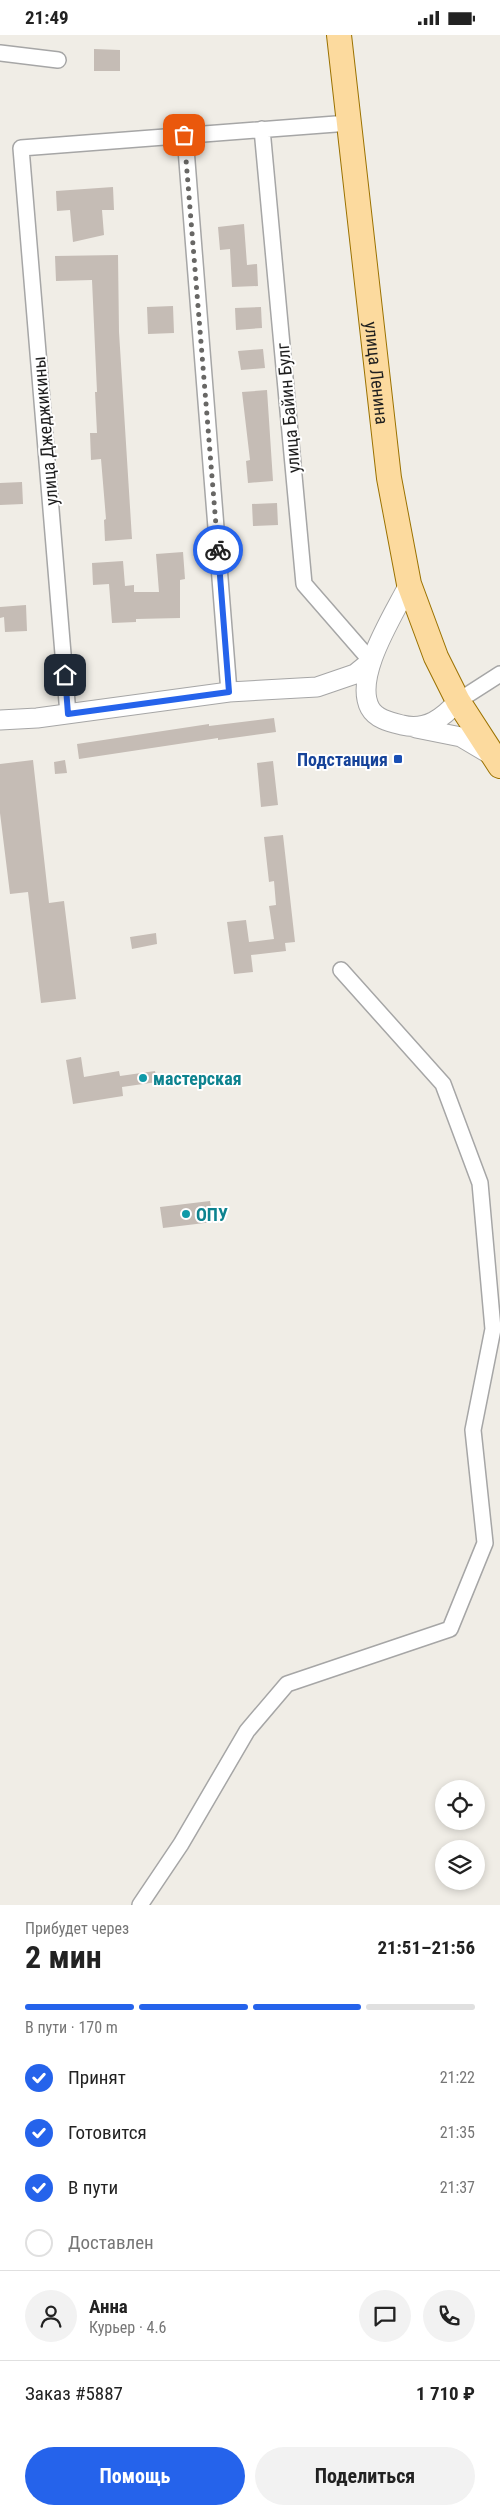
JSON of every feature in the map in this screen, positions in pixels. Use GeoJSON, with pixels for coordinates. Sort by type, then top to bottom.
{"type":"FeatureCollection","features":[{"type":"Feature","properties":{"kind":"main road","name":"улица Ленина"},"geometry":{"type":"LineString","coordinates":[[339,35],[389,479],[409,584],[436,657],[458,701],[497,761]]}},
{"type":"Feature","properties":{"kind":"street"},"geometry":{"type":"LineString","coordinates":[[0,53],[58,60]]}},
{"type":"Feature","properties":{"kind":"street"},"geometry":{"type":"LineString","coordinates":[[229,692],[184,135],[349,123]]}},
{"type":"Feature","properties":{"kind":"street","name":"улица Байин Булг"},"geometry":{"type":"LineString","coordinates":[[262,129],[304,584],[371,661]]}},
{"type":"Feature","properties":{"kind":"street","name":"улица Джеджикины"},"geometry":{"type":"LineString","coordinates":[[68,714],[21,149],[184,135]]}},
{"type":"Feature","properties":{"kind":"street"},"geometry":{"type":"LineString","coordinates":[[370,709],[366,696],[366,685],[371,661],[409,584]]}},
{"type":"Feature","properties":{"kind":"street"},"geometry":{"type":"LineString","coordinates":[[388,628],[399,621],[424,626]]}},
{"type":"Feature","properties":{"kind":"street"},"geometry":{"type":"LineString","coordinates":[[317,687],[355,674],[371,661]]}},
{"type":"Feature","properties":{"kind":"street"},"geometry":{"type":"LineString","coordinates":[[410,727],[428,725],[444,717],[458,701],[500,674]]}},
{"type":"Feature","properties":{"kind":"street"},"geometry":{"type":"LineString","coordinates":[[0,720],[68,714],[229,692],[317,687],[343,691],[383,720],[461,737],[497,761]]}},
{"type":"Feature","properties":{"kind":"street"},"geometry":{"type":"LineString","coordinates":[[140,1905],[180,1843],[247,1731],[288,1684],[450,1629],[485,1543],[473,1430],[493,1329],[480,1183],[443,1084],[341,970]]}},
{"type":"Feature","properties":{"kind":"building"},"geometry":{"type":"Polygon","coordinates":[[[94,49],[120,50],[120,71],[94,71],[94,49]]]}},
{"type":"Feature","properties":{"kind":"building"},"geometry":{"type":"Polygon","coordinates":[[[113,187],[114,210],[102,210],[104,235],[73,242],[70,210],[57,211],[56,191],[113,187]]]}},
{"type":"Feature","properties":{"kind":"building"},"geometry":{"type":"Polygon","coordinates":[[[244,224],[247,265],[257,264],[258,286],[232,287],[230,249],[220,250],[218,227],[244,224]]]}},
{"type":"Feature","properties":{"kind":"building"},"geometry":{"type":"Polygon","coordinates":[[[118,255],[119,332],[132,539],[105,541],[104,520],[106,519],[101,459],[91,460],[90,433],[97,433],[92,280],[56,281],[55,256],[118,255]]]}},
{"type":"Feature","properties":{"kind":"building"},"geometry":{"type":"Polygon","coordinates":[[[173,306],[174,333],[148,334],[147,307],[173,306]]]}},
{"type":"Feature","properties":{"kind":"building"},"geometry":{"type":"Polygon","coordinates":[[[261,307],[262,328],[236,330],[235,308],[261,307]]]}},
{"type":"Feature","properties":{"kind":"building"},"geometry":{"type":"Polygon","coordinates":[[[263,349],[265,368],[241,370],[238,351],[263,349]]]}},
{"type":"Feature","properties":{"kind":"building"},"geometry":{"type":"Polygon","coordinates":[[[267,390],[273,481],[248,483],[246,461],[250,460],[242,392],[267,390]]]}},
{"type":"Feature","properties":{"kind":"building"},"geometry":{"type":"Polygon","coordinates":[[[22,482],[23,504],[0,505],[0,483],[22,482]]]}},
{"type":"Feature","properties":{"kind":"building"},"geometry":{"type":"Polygon","coordinates":[[[277,503],[278,525],[253,526],[252,504],[277,503]]]}},
{"type":"Feature","properties":{"kind":"building"},"geometry":{"type":"Polygon","coordinates":[[[183,552],[185,579],[180,580],[180,618],[136,619],[136,622],[112,623],[109,584],[93,585],[92,563],[123,561],[125,586],[134,585],[134,592],[159,592],[156,554],[183,552]]]}},
{"type":"Feature","properties":{"kind":"building"},"geometry":{"type":"Polygon","coordinates":[[[26,605],[27,631],[5,632],[4,617],[0,618],[0,607],[26,605]]]}},
{"type":"Feature","properties":{"kind":"building"},"geometry":{"type":"Polygon","coordinates":[[[274,718],[276,732],[218,740],[218,738],[79,759],[77,744],[209,724],[209,726],[274,718]]]}},
{"type":"Feature","properties":{"kind":"building"},"geometry":{"type":"Polygon","coordinates":[[[33,760],[49,903],[64,901],[76,999],[41,1003],[28,892],[10,894],[0,813],[0,764],[33,760]]]}},
{"type":"Feature","properties":{"kind":"building"},"geometry":{"type":"Polygon","coordinates":[[[65,760],[67,773],[55,774],[54,762],[65,760]]]}},
{"type":"Feature","properties":{"kind":"building"},"geometry":{"type":"Polygon","coordinates":[[[273,761],[278,805],[261,807],[257,763],[273,761]]]}},
{"type":"Feature","properties":{"kind":"building"},"geometry":{"type":"Polygon","coordinates":[[[283,835],[295,942],[285,943],[286,951],[251,955],[253,972],[234,974],[227,922],[246,920],[249,942],[274,939],[269,906],[276,905],[274,881],[269,882],[264,837],[283,835]]]}},
{"type":"Feature","properties":{"kind":"building"},"geometry":{"type":"Polygon","coordinates":[[[156,933],[157,944],[132,949],[130,937],[156,933]]]}},
{"type":"Feature","properties":{"kind":"building"},"geometry":{"type":"Polygon","coordinates":[[[81,1057],[84,1077],[119,1071],[120,1076],[155,1071],[157,1082],[122,1087],[123,1096],[73,1104],[66,1060],[81,1057]]]}},
{"type":"Feature","properties":{"kind":"building","name":"ОПУ"},"geometry":{"type":"Polygon","coordinates":[[[210,1201],[213,1222],[163,1228],[160,1207],[210,1201]]]}},
{"type":"Feature","properties":{"kind":"way so far"},"geometry":{"type":"LineString","coordinates":[[184,135],[218,550]]}},
{"type":"Feature","properties":{"kind":"place","name":"Подстанция"},"geometry":{"type":"Point","coordinates":[398,759]}},
{"type":"Feature","properties":{"kind":"place","name":"мастерская"},"geometry":{"type":"Point","coordinates":[143,1078]}},
{"type":"Feature","properties":{"kind":"place","name":"ОПУ"},"geometry":{"type":"Point","coordinates":[186,1214]}},
{"type":"Feature","properties":{"kind":"route"},"geometry":{"type":"LineString","coordinates":[[65,675],[68,714],[229,692],[218,550]]}}]}
